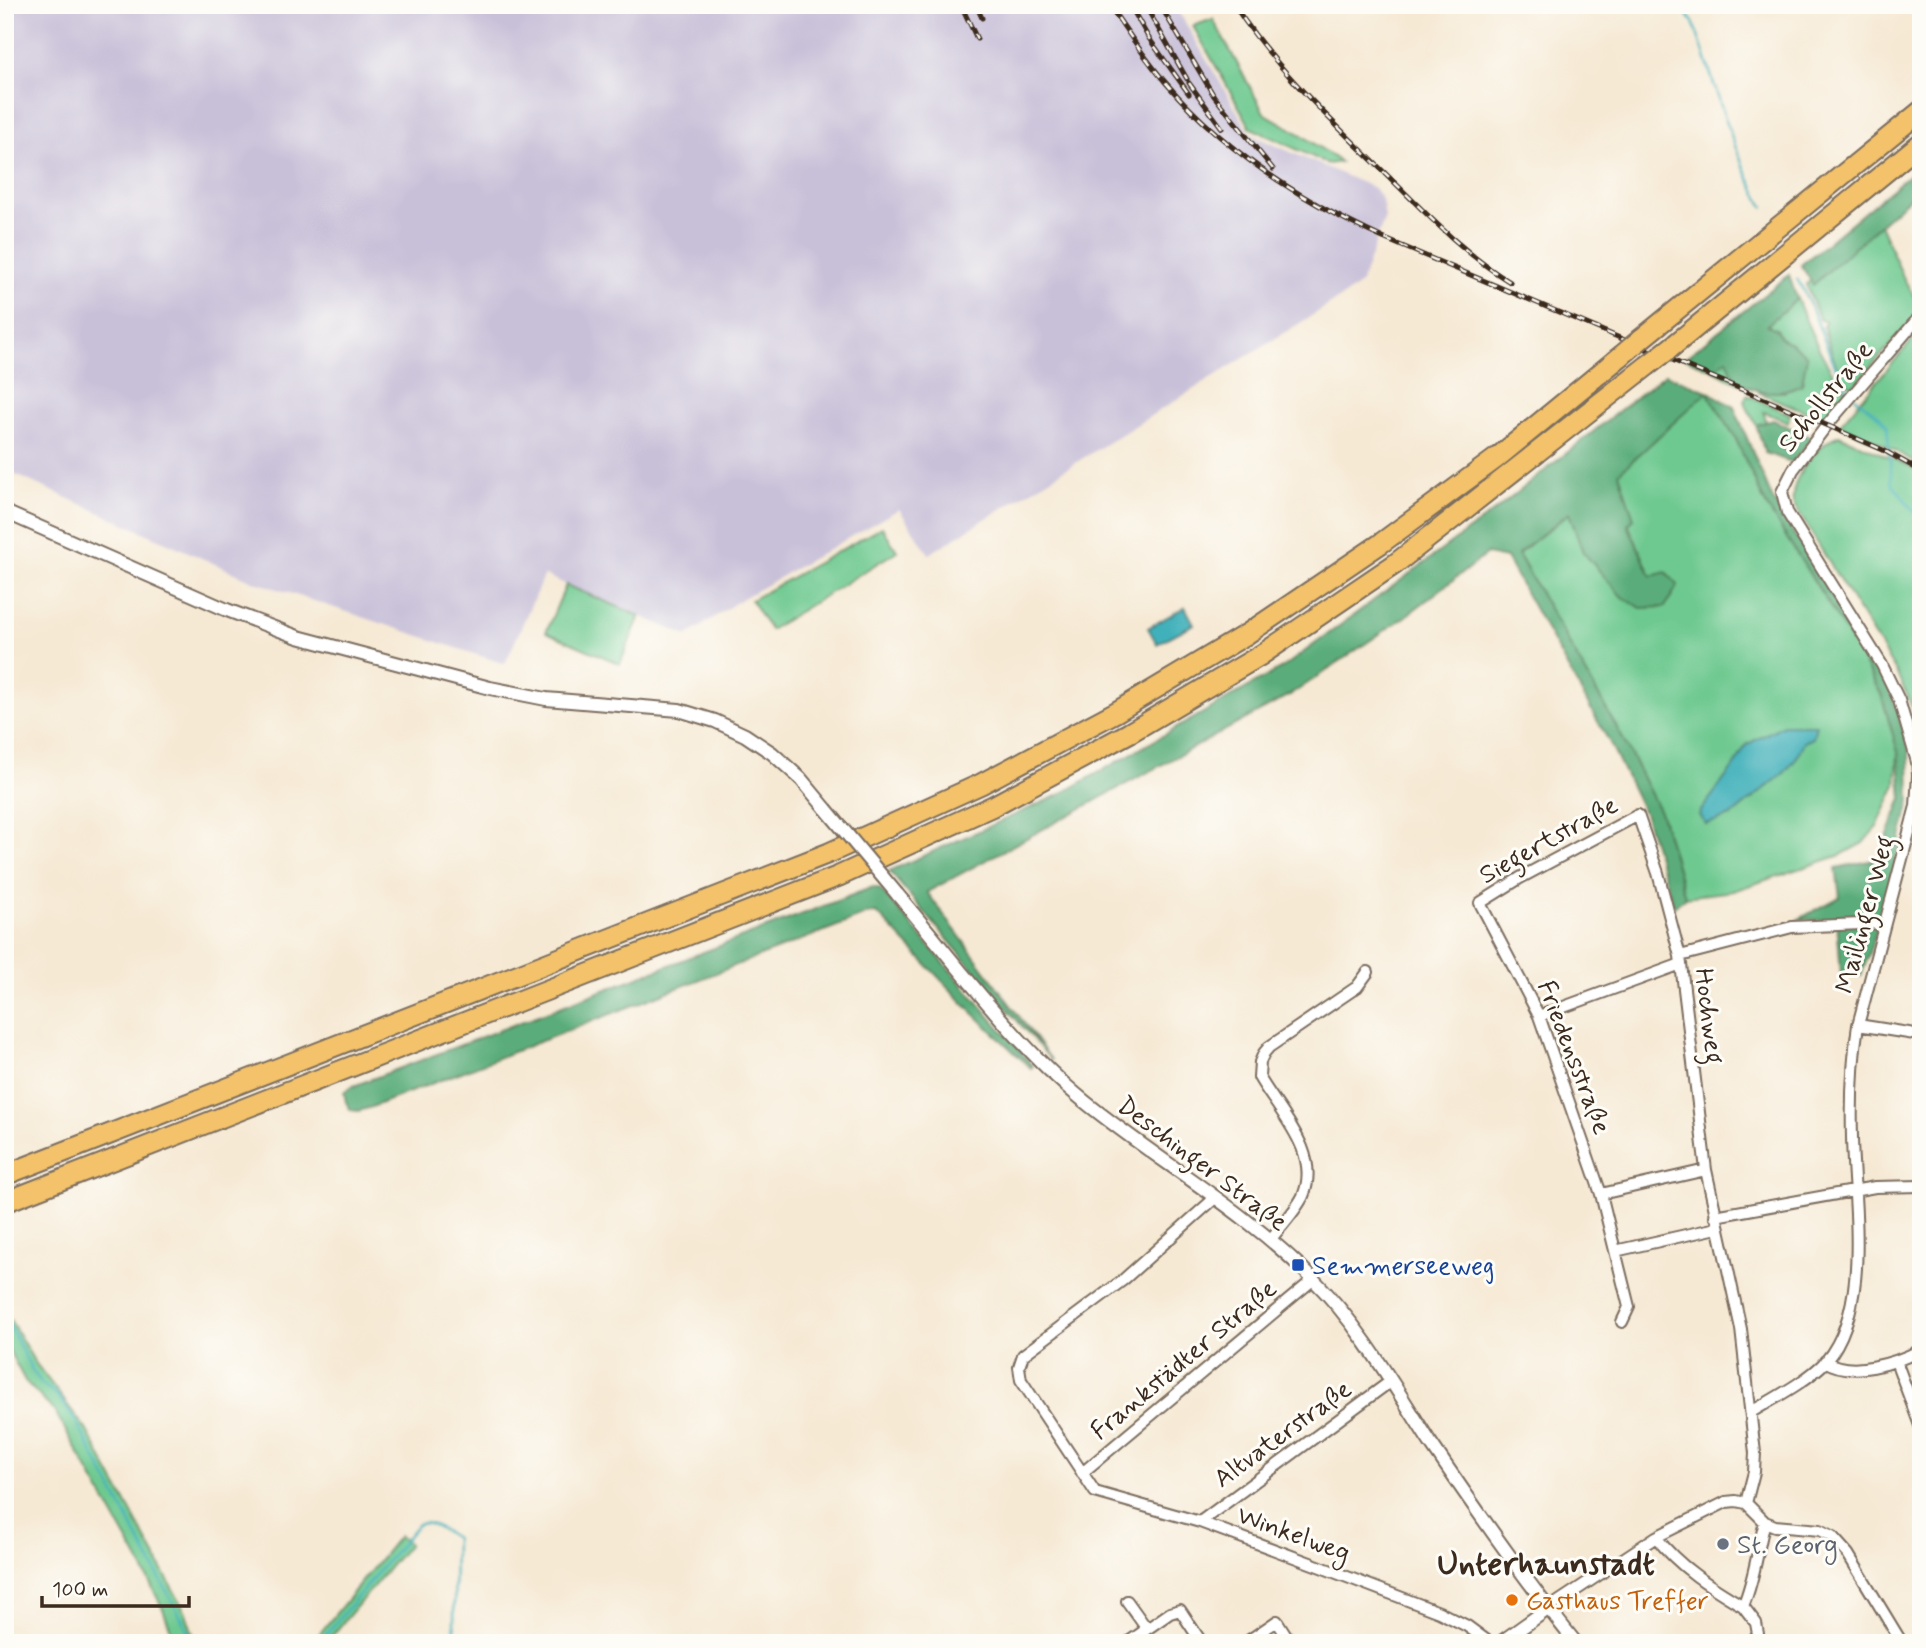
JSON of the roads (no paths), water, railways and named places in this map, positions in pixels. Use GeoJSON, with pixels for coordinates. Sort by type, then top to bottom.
{"type":"FeatureCollection","features":[{"type":"Feature","properties":{"kind":"highway"},"geometry":{"type":"LineString","coordinates":[[5,1175],[829,853],[981,784],[1116,712],[1258,626],[1380,544],[1497,457],[1921,111]]}},
{"type":"Feature","properties":{"kind":"highway"},"geometry":{"type":"LineString","coordinates":[[5,1202],[839,876],[993,806],[1129,733],[1284,640],[1395,564],[1668,350],[1921,143]]}},
{"type":"Feature","properties":{"kind":"street","name":"Schollstraße"},"geometry":{"type":"LineString","coordinates":[[1787,512],[1783,492],[1786,481],[1820,434],[1921,315]]}},
{"type":"Feature","properties":{"kind":"street","name":"Deschinger Straße"},"geometry":{"type":"LineString","coordinates":[[5,512],[227,610],[298,637],[490,688],[547,699],[679,710],[715,721],[745,735],[772,753],[801,779],[1016,1036],[1051,1071],[1083,1100],[1270,1240],[1314,1279],[1363,1340],[1451,1474],[1576,1643]]}},
{"type":"Feature","properties":{"kind":"street","name":"Mailinger Weg"},"geometry":{"type":"LineString","coordinates":[[1751,1412],[1792,1387],[1825,1361],[1843,1331],[1853,1293],[1857,1248],[1851,1098],[1853,1054],[1858,1024],[1916,806],[1918,775],[1899,700],[1882,665],[1787,512]]}},
{"type":"Feature","properties":{"kind":"street","name":"Siegertstraße"},"geometry":{"type":"LineString","coordinates":[[1480,903],[1520,878],[1638,815]]}},
{"type":"Feature","properties":{"kind":"street","name":"Hochweg"},"geometry":{"type":"LineString","coordinates":[[1638,815],[1658,873],[1680,960],[1706,1170],[1741,1329],[1755,1453],[1754,1472],[1746,1503]]}},
{"type":"Feature","properties":{"kind":"street","name":"Friedensstraße"},"geometry":{"type":"LineString","coordinates":[[1480,903],[1539,1016],[1601,1194],[1629,1307],[1622,1322]]}},
{"type":"Feature","properties":{"kind":"street"},"geometry":{"type":"LineString","coordinates":[[1539,1016],[1680,960],[1792,927],[1884,923]]}},
{"type":"Feature","properties":{"kind":"street"},"geometry":{"type":"LineString","coordinates":[[1270,1240],[1299,1202],[1304,1193],[1307,1176],[1306,1158],[1300,1141],[1259,1077],[1264,1053],[1280,1038],[1357,987],[1368,972]]}},
{"type":"Feature","properties":{"kind":"street","name":"Mailinger Weg"},"geometry":{"type":"LineString","coordinates":[[1858,1024],[1921,1035]]}},
{"type":"Feature","properties":{"kind":"street"},"geometry":{"type":"LineString","coordinates":[[1601,1194],[1706,1170]]}},
{"type":"Feature","properties":{"kind":"street"},"geometry":{"type":"LineString","coordinates":[[1615,1251],[1716,1222],[1875,1187],[1921,1186]]}},
{"type":"Feature","properties":{"kind":"street"},"geometry":{"type":"LineString","coordinates":[[1082,1474],[1021,1380],[1019,1367],[1023,1355],[1123,1280],[1215,1198]]}},
{"type":"Feature","properties":{"kind":"street","name":"Frankstädter Straße"},"geometry":{"type":"LineString","coordinates":[[1082,1474],[1314,1279]]}},
{"type":"Feature","properties":{"kind":"street"},"geometry":{"type":"LineString","coordinates":[[1825,1361],[1833,1366],[1858,1369],[1896,1361],[1921,1350]]}},
{"type":"Feature","properties":{"kind":"street"},"geometry":{"type":"LineString","coordinates":[[1896,1361],[1921,1428]]}},
{"type":"Feature","properties":{"kind":"street","name":"Altvaterstraße"},"geometry":{"type":"LineString","coordinates":[[1200,1522],[1391,1381]]}},
{"type":"Feature","properties":{"kind":"street","name":"Winkelweg"},"geometry":{"type":"LineString","coordinates":[[1082,1474],[1095,1492],[1200,1522],[1439,1612],[1467,1626],[1490,1643]]}},
{"type":"Feature","properties":{"kind":"street"},"geometry":{"type":"LineString","coordinates":[[1500,1643],[1656,1538],[1726,1502],[1736,1501],[1746,1503],[1765,1522],[1775,1526],[1820,1530],[1840,1542],[1902,1643]]}},
{"type":"Feature","properties":{"kind":"street"},"geometry":{"type":"LineString","coordinates":[[1743,1606],[1756,1570],[1765,1522]]}},
{"type":"Feature","properties":{"kind":"street"},"geometry":{"type":"LineString","coordinates":[[1656,1538],[1683,1566],[1743,1606],[1756,1623],[1758,1634],[1750,1643]]}},
{"type":"Feature","properties":{"kind":"street"},"geometry":{"type":"LineString","coordinates":[[1127,1601],[1147,1629]]}},
{"type":"Feature","properties":{"kind":"street"},"geometry":{"type":"LineString","coordinates":[[1127,1643],[1170,1613],[1180,1611],[1202,1643]]}},
{"type":"Feature","properties":{"kind":"street"},"geometry":{"type":"LineString","coordinates":[[1245,1643],[1277,1622],[1291,1643]]}},
{"type":"Feature","properties":{"kind":"water"},"geometry":{"type":"Polygon","coordinates":[[[1185,607],[1194,624],[1157,644],[1148,628],[1185,607]]]}},
{"type":"Feature","properties":{"kind":"water"},"geometry":{"type":"Polygon","coordinates":[[[1783,725],[1816,725],[1813,738],[1804,742],[1796,759],[1784,773],[1731,816],[1706,824],[1699,815],[1700,812],[1735,765],[1746,745],[1783,725]]]}},
{"type":"Feature","properties":{"kind":"waterway"},"geometry":{"type":"LineString","coordinates":[[1679,5],[1693,22],[1732,139],[1764,207]]}},
{"type":"Feature","properties":{"kind":"waterway"},"geometry":{"type":"LineString","coordinates":[[1797,279],[1842,380],[1851,393]]}},
{"type":"Feature","properties":{"kind":"waterway"},"geometry":{"type":"LineString","coordinates":[[1855,397],[1881,418],[1887,427],[1892,483],[1921,520]]}},
{"type":"Feature","properties":{"kind":"waterway"},"geometry":{"type":"LineString","coordinates":[[5,1317],[32,1370],[42,1384],[57,1395],[74,1418],[192,1643]]}},
{"type":"Feature","properties":{"kind":"waterway"},"geometry":{"type":"LineString","coordinates":[[319,1643],[418,1524],[425,1523],[436,1526],[455,1538],[454,1623],[457,1643]]}},
{"type":"Feature","properties":{"kind":"railway"},"geometry":{"type":"LineString","coordinates":[[961,5],[977,39]]}},
{"type":"Feature","properties":{"kind":"railway"},"geometry":{"type":"LineString","coordinates":[[976,5],[982,18]]}},
{"type":"Feature","properties":{"kind":"railway"},"geometry":{"type":"LineString","coordinates":[[1109,5],[1158,74],[1213,131],[1266,172],[1323,208],[1383,238],[1831,427],[1883,450],[1921,471]]}},
{"type":"Feature","properties":{"kind":"railway"},"geometry":{"type":"LineString","coordinates":[[1130,5],[1148,37],[1189,94]]}},
{"type":"Feature","properties":{"kind":"railway"},"geometry":{"type":"LineString","coordinates":[[1145,5],[1187,79]]}},
{"type":"Feature","properties":{"kind":"railway"},"geometry":{"type":"LineString","coordinates":[[1160,5],[1214,96],[1273,169]]}},
{"type":"Feature","properties":{"kind":"railway"},"geometry":{"type":"LineString","coordinates":[[1234,5],[1268,52],[1327,116],[1447,233],[1477,259],[1510,282]]}},
{"type":"Feature","properties":{"kind":"railway"},"geometry":{"type":"LineString","coordinates":[[1189,83],[1222,128]]}},
{"type":"Feature","properties":{"kind":"place","name":"Semmerseeweg"},"geometry":{"type":"Point","coordinates":[1298,1265]}},
{"type":"Feature","properties":{"kind":"place","name":"St. Georg"},"geometry":{"type":"Point","coordinates":[1723,1544]}},
{"type":"Feature","properties":{"kind":"place","name":"Gasthaus Treffer"},"geometry":{"type":"Point","coordinates":[1512,1600]}},
{"type":"Feature","properties":{"kind":"district","name":"Unterhaunstadt"},"geometry":{"type":"Point","coordinates":[1546,1562]}}]}
